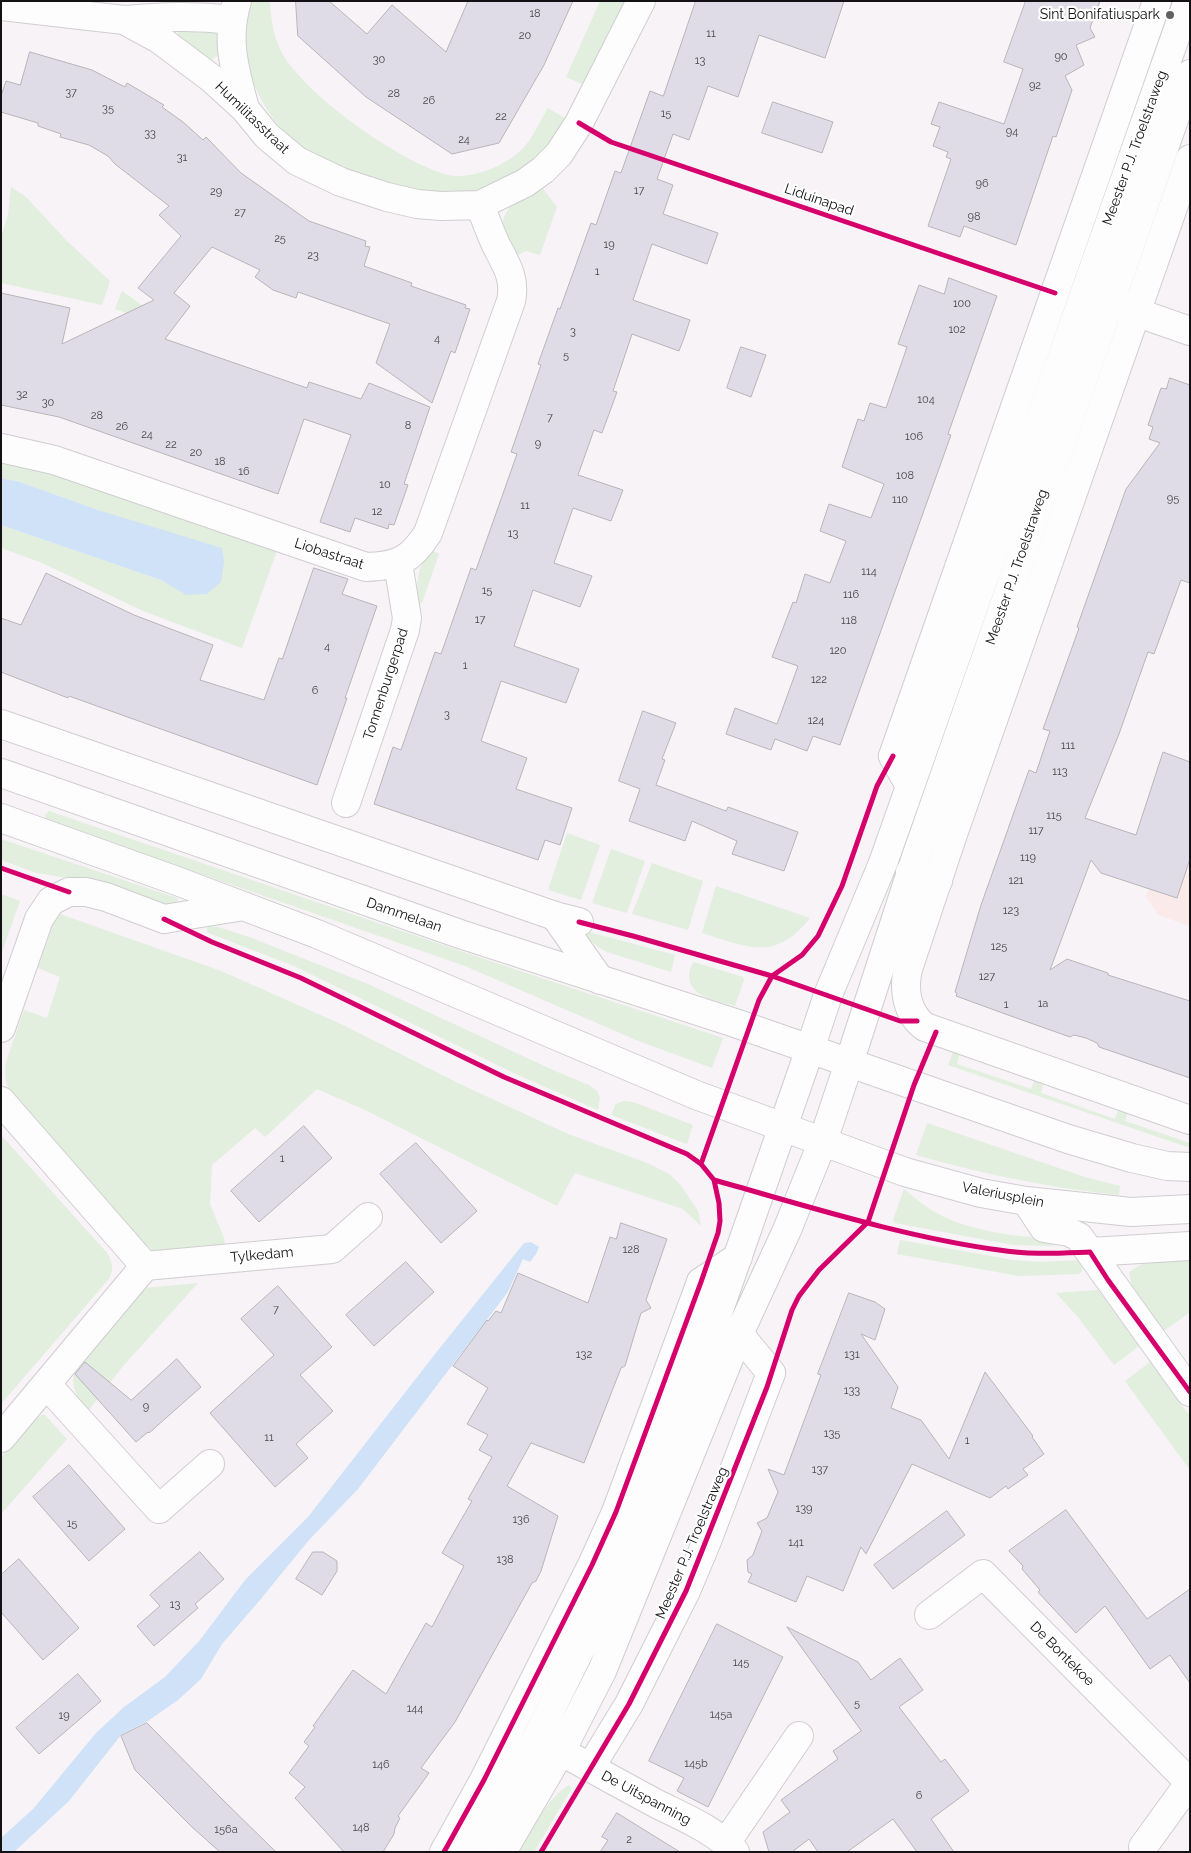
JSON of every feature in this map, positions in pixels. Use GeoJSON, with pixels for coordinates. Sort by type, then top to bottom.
{"type":"FeatureCollection","features":[{"type":"Feature","properties":{"kind":"street","name":"Humilitasstraat"},"geometry":{"type":"LineString","coordinates":[[124,20],[159,39],[211,78],[245,109],[267,136],[296,160],[341,182],[387,198],[440,206],[480,205],[525,183],[543,170],[559,154],[579,123],[641,1]]}},
{"type":"Feature","properties":{"kind":"street","name":"Meester P.J. Troelstraweg"},"geometry":{"type":"LineString","coordinates":[[910,786],[893,756],[1157,1]]}},
{"type":"Feature","properties":{"kind":"street","name":"Meester P.J. Troelstraweg"},"geometry":{"type":"LineString","coordinates":[[810,1049],[828,995],[883,863],[1188,1]]}},
{"type":"Feature","properties":{"kind":"street","name":"Humilitasstraat"},"geometry":{"type":"LineString","coordinates":[[1,6],[124,20],[170,16],[198,16],[234,10]]}},
{"type":"Feature","properties":{"kind":"street"},"geometry":{"type":"LineString","coordinates":[[234,10],[233,64],[245,109]]}},
{"type":"Feature","properties":{"kind":"street","name":"Meester P.J. Troelstraweg"},"geometry":{"type":"LineString","coordinates":[[849,1063],[910,872],[1190,74]]}},
{"type":"Feature","properties":{"kind":"street","name":"Meester P.J. Troelstraweg"},"geometry":{"type":"LineString","coordinates":[[1190,159],[938,881],[908,969],[905,990],[917,1022],[936,1032],[1190,1120]]}},
{"type":"Feature","properties":{"kind":"street","name":"Liobastraat"},"geometry":{"type":"LineString","coordinates":[[1,448],[54,460],[366,567],[382,567],[398,563],[418,548],[428,533],[512,296],[513,290],[509,268],[496,244],[480,205]]}},
{"type":"Feature","properties":{"kind":"street"},"geometry":{"type":"LineString","coordinates":[[1058,285],[1190,332]]}},
{"type":"Feature","properties":{"kind":"street","name":"Tonnenburgerpad"},"geometry":{"type":"LineString","coordinates":[[346,803],[405,630],[407,618],[398,563]]}},
{"type":"Feature","properties":{"kind":"street"},"geometry":{"type":"LineString","coordinates":[[1,724],[567,919],[600,980]]}},
{"type":"Feature","properties":{"kind":"street","name":"Dammelaan"},"geometry":{"type":"LineString","coordinates":[[1,774],[254,863],[600,980],[735,1022],[810,1049]]}},
{"type":"Feature","properties":{"kind":"street"},"geometry":{"type":"LineString","coordinates":[[1,818],[317,934],[696,1096],[782,1127]]}},
{"type":"Feature","properties":{"kind":"street"},"geometry":{"type":"LineString","coordinates":[[910,872],[938,881]]}},
{"type":"Feature","properties":{"kind":"street"},"geometry":{"type":"LineString","coordinates":[[1,1028],[39,919],[51,901],[69,892],[86,892],[106,897],[164,919],[244,906]]}},
{"type":"Feature","properties":{"kind":"street"},"geometry":{"type":"LineString","coordinates":[[471,1852],[537,1737],[620,1569],[700,1365],[810,1049],[1123,1156],[1167,1166],[1189,1168]]}},
{"type":"Feature","properties":{"kind":"street"},"geometry":{"type":"LineString","coordinates":[[502,1852],[561,1751],[602,1671],[739,1334],[787,1230],[823,1141],[849,1063]]}},
{"type":"Feature","properties":{"kind":"street"},"geometry":{"type":"LineString","coordinates":[[1,1101],[145,1266],[1,1438]]}},
{"type":"Feature","properties":{"kind":"street","name":"Valeriusplein"},"geometry":{"type":"LineString","coordinates":[[782,1127],[905,1172],[982,1193],[1026,1201],[1131,1212],[1190,1209]]}},
{"type":"Feature","properties":{"kind":"street"},"geometry":{"type":"LineString","coordinates":[[1026,1201],[1044,1228],[1075,1234],[1090,1252],[1108,1280],[1190,1392]]}},
{"type":"Feature","properties":{"kind":"street","name":"Tylkedam"},"geometry":{"type":"LineString","coordinates":[[145,1266],[332,1249],[368,1217]]}},
{"type":"Feature","properties":{"kind":"street"},"geometry":{"type":"LineString","coordinates":[[1090,1252],[1190,1246]]}},
{"type":"Feature","properties":{"kind":"street"},"geometry":{"type":"LineString","coordinates":[[444,1852],[513,1723],[592,1565],[616,1512],[701,1282],[738,1257]]}},
{"type":"Feature","properties":{"kind":"street","name":"Meester P.J. Troelstraweg"},"geometry":{"type":"LineString","coordinates":[[590,1768],[629,1704],[661,1644],[686,1590],[707,1542],[771,1373],[739,1334]]}},
{"type":"Feature","properties":{"kind":"street"},"geometry":{"type":"LineString","coordinates":[[47,1385],[159,1509],[210,1464]]}},
{"type":"Feature","properties":{"kind":"street","name":"De Bontekoe"},"geometry":{"type":"LineString","coordinates":[[929,1615],[983,1574],[1190,1782],[1143,1847]]}},
{"type":"Feature","properties":{"kind":"street","name":"De Uitspanning"},"geometry":{"type":"LineString","coordinates":[[513,1723],[590,1768],[704,1828],[730,1847],[800,1736]]}},
{"type":"Feature","properties":{"kind":"shaded area"},"geometry":{"type":"Polygon","coordinates":[[[1190,770],[1190,926],[1158,915],[1146,896],[1190,770]]]}},
{"type":"Feature","properties":{"kind":"green space"},"geometry":{"type":"Polygon","coordinates":[[[251,1],[270,1],[273,27],[279,47],[294,70],[311,88],[356,125],[405,157],[428,168],[455,176],[483,172],[499,165],[520,151],[531,138],[548,108],[569,121],[534,162],[502,182],[477,190],[448,193],[420,191],[338,168],[311,155],[297,144],[284,132],[263,103],[249,71],[244,48],[245,28],[251,1]]]}},
{"type":"Feature","properties":{"kind":"green space"},"geometry":{"type":"Polygon","coordinates":[[[600,1],[628,1],[587,86],[566,77],[600,1]]]}},
{"type":"Feature","properties":{"kind":"green space"},"geometry":{"type":"Polygon","coordinates":[[[180,28],[218,31],[219,55],[210,61],[176,38],[180,28]]]}},
{"type":"Feature","properties":{"kind":"green space"},"geometry":{"type":"Polygon","coordinates":[[[541,186],[557,207],[540,255],[526,251],[516,256],[504,231],[503,223],[505,216],[508,209],[520,199],[541,186]]]}},
{"type":"Feature","properties":{"kind":"green space"},"geometry":{"type":"Polygon","coordinates":[[[11,187],[26,197],[67,241],[110,281],[102,305],[1,283],[1,237],[8,215],[11,187]]]}},
{"type":"Feature","properties":{"kind":"green space"},"geometry":{"type":"Polygon","coordinates":[[[122,291],[174,328],[171,329],[115,309],[122,291]]]}},
{"type":"Feature","properties":{"kind":"green space"},"geometry":{"type":"Polygon","coordinates":[[[1,459],[52,471],[278,548],[242,648],[143,611],[40,562],[1,548],[1,525],[161,580],[186,595],[98,510],[20,482],[1,478],[1,459]]]}},
{"type":"Feature","properties":{"kind":"green space"},"geometry":{"type":"Polygon","coordinates":[[[431,550],[439,554],[422,603],[420,604],[418,602],[418,587],[420,569],[431,550]]]}},
{"type":"Feature","properties":{"kind":"green space"},"geometry":{"type":"Polygon","coordinates":[[[49,811],[723,1038],[712,1068],[636,1040],[465,966],[46,820],[45,815],[49,811]]]}},
{"type":"Feature","properties":{"kind":"green space"},"geometry":{"type":"Polygon","coordinates":[[[567,833],[600,845],[581,900],[548,890],[567,833]]]}},
{"type":"Feature","properties":{"kind":"green space"},"geometry":{"type":"Polygon","coordinates":[[[1,839],[177,898],[178,900],[173,908],[74,879],[37,873],[1,860],[1,839]]]}},
{"type":"Feature","properties":{"kind":"green space"},"geometry":{"type":"Polygon","coordinates":[[[611,849],[645,861],[627,913],[592,903],[611,849]]]}},
{"type":"Feature","properties":{"kind":"green space"},"geometry":{"type":"Polygon","coordinates":[[[652,863],[703,881],[688,930],[632,914],[652,863]]]}},
{"type":"Feature","properties":{"kind":"green space"},"geometry":{"type":"Polygon","coordinates":[[[716,886],[810,918],[797,932],[785,941],[772,946],[747,946],[702,933],[716,886]]]}},
{"type":"Feature","properties":{"kind":"green space"},"geometry":{"type":"Polygon","coordinates":[[[1,894],[20,901],[1,955],[1,894]]]}},
{"type":"Feature","properties":{"kind":"green space"},"geometry":{"type":"Polygon","coordinates":[[[60,914],[221,971],[343,1025],[462,1085],[568,1134],[650,1164],[669,1174],[680,1184],[698,1211],[701,1226],[683,1209],[575,1173],[557,1206],[367,1111],[317,1089],[265,1137],[255,1128],[212,1165],[210,1204],[224,1238],[225,1246],[159,1252],[152,1250],[141,1241],[13,1098],[7,1085],[5,1076],[6,1062],[24,1010],[47,1018],[60,977],[38,968],[54,922],[60,914]]]}},
{"type":"Feature","properties":{"kind":"green space"},"geometry":{"type":"Polygon","coordinates":[[[208,926],[218,927],[249,937],[368,984],[589,1085],[597,1091],[600,1098],[598,1110],[520,1076],[294,966],[206,932],[208,926]]]}},
{"type":"Feature","properties":{"kind":"green space"},"geometry":{"type":"Polygon","coordinates":[[[589,932],[675,955],[671,972],[607,952],[585,936],[589,932]]]}},
{"type":"Feature","properties":{"kind":"green space"},"geometry":{"type":"Polygon","coordinates":[[[694,962],[743,977],[744,980],[735,1006],[706,997],[694,989],[689,976],[690,968],[694,962]]]}},
{"type":"Feature","properties":{"kind":"green space"},"geometry":{"type":"Polygon","coordinates":[[[955,1047],[961,1049],[957,1064],[1031,1089],[1035,1079],[1044,1082],[1041,1093],[1115,1119],[1119,1108],[1128,1111],[1125,1121],[1190,1143],[1190,1148],[948,1065],[955,1047]]]}},
{"type":"Feature","properties":{"kind":"green space"},"geometry":{"type":"Polygon","coordinates":[[[624,1101],[633,1102],[693,1125],[687,1144],[611,1115],[616,1104],[624,1101]]]}},
{"type":"Feature","properties":{"kind":"green space"},"geometry":{"type":"Polygon","coordinates":[[[927,1123],[1085,1177],[1120,1186],[1119,1195],[1017,1180],[916,1155],[927,1123]]]}},
{"type":"Feature","properties":{"kind":"green space"},"geometry":{"type":"Polygon","coordinates":[[[1,1135],[108,1254],[112,1267],[108,1280],[1,1404],[1,1135]]]}},
{"type":"Feature","properties":{"kind":"green space"},"geometry":{"type":"Polygon","coordinates":[[[904,1189],[932,1210],[954,1221],[996,1233],[1026,1237],[1052,1237],[1053,1246],[1013,1245],[895,1223],[893,1220],[904,1189]]]}},
{"type":"Feature","properties":{"kind":"green space"},"geometry":{"type":"Polygon","coordinates":[[[900,1240],[1013,1260],[1040,1262],[1081,1260],[1082,1271],[1079,1274],[1019,1276],[897,1254],[900,1240]]]}},
{"type":"Feature","properties":{"kind":"green space"},"geometry":{"type":"Polygon","coordinates":[[[1190,1253],[1190,1312],[1164,1331],[1132,1286],[1129,1273],[1144,1263],[1144,1256],[1190,1253]]]}},
{"type":"Feature","properties":{"kind":"green space"},"geometry":{"type":"Polygon","coordinates":[[[198,1283],[124,1365],[88,1411],[75,1390],[74,1374],[144,1288],[198,1283]]]}},
{"type":"Feature","properties":{"kind":"green space"},"geometry":{"type":"Polygon","coordinates":[[[1098,1290],[1139,1346],[1114,1365],[1078,1317],[1056,1293],[1098,1290]]]}},
{"type":"Feature","properties":{"kind":"green space"},"geometry":{"type":"Polygon","coordinates":[[[1150,1362],[1190,1416],[1190,1470],[1125,1381],[1150,1362]]]}},
{"type":"Feature","properties":{"kind":"green space"},"geometry":{"type":"Polygon","coordinates":[[[41,1415],[45,1415],[67,1439],[1,1514],[1,1457],[32,1422],[41,1415]]]}},
{"type":"Feature","properties":{"kind":"green space"},"geometry":{"type":"Polygon","coordinates":[[[569,1785],[572,1788],[534,1852],[519,1852],[553,1798],[569,1785]]]}},
{"type":"Feature","properties":{"kind":"water"},"geometry":{"type":"Polygon","coordinates":[[[1,478],[20,482],[98,510],[222,548],[224,562],[221,582],[207,594],[186,595],[161,580],[1,525],[1,478]]]}},
{"type":"Feature","properties":{"kind":"water"},"geometry":{"type":"Polygon","coordinates":[[[531,1242],[539,1247],[536,1254],[530,1262],[523,1259],[508,1292],[358,1489],[309,1540],[222,1644],[201,1679],[178,1700],[148,1721],[121,1735],[69,1801],[14,1852],[1,1852],[1,1838],[33,1809],[96,1733],[124,1707],[165,1677],[200,1640],[245,1580],[308,1517],[524,1243],[531,1242]]]}},
{"type":"Feature","properties":{"kind":"building"},"geometry":{"type":"Polygon","coordinates":[[[296,1],[329,1],[367,34],[392,5],[446,52],[468,1],[573,1],[544,65],[499,143],[452,154],[366,97],[298,36],[296,1]]]}},
{"type":"Feature","properties":{"kind":"building"},"geometry":{"type":"Polygon","coordinates":[[[696,1],[844,1],[825,58],[759,35],[738,97],[708,86],[689,140],[673,134],[657,179],[673,185],[663,214],[718,233],[707,264],[652,244],[633,300],[690,320],[684,338],[679,351],[632,334],[613,391],[617,392],[602,433],[594,430],[578,475],[623,490],[611,521],[573,508],[554,563],[592,576],[580,607],[533,590],[514,646],[579,669],[566,703],[501,681],[481,741],[527,758],[516,789],[572,808],[560,845],[545,840],[538,860],[374,804],[393,747],[401,750],[435,652],[441,654],[471,568],[476,570],[517,454],[511,452],[541,365],[538,364],[591,223],[596,225],[615,171],[621,173],[650,91],[663,96],[696,1]]]}},
{"type":"Feature","properties":{"kind":"building"},"geometry":{"type":"Polygon","coordinates":[[[1026,1],[1100,1],[1090,28],[1095,37],[1076,45],[1084,65],[1065,76],[1072,90],[1056,137],[1053,136],[1016,245],[964,226],[960,237],[928,226],[951,159],[946,157],[948,152],[933,146],[940,127],[931,124],[939,102],[1004,124],[1023,69],[1004,62],[1026,1]]]}},
{"type":"Feature","properties":{"kind":"building"},"geometry":{"type":"Polygon","coordinates":[[[30,52],[92,70],[125,87],[127,83],[164,105],[162,107],[203,140],[206,137],[241,173],[309,221],[366,241],[365,246],[370,247],[364,266],[412,283],[411,286],[466,305],[465,308],[470,309],[455,353],[451,351],[432,403],[376,363],[390,324],[298,292],[296,298],[273,290],[255,277],[260,270],[212,247],[174,293],[190,306],[165,339],[307,388],[309,382],[361,399],[369,383],[430,407],[404,484],[408,485],[394,525],[389,524],[388,529],[355,518],[350,532],[320,522],[351,435],[304,419],[278,494],[59,417],[1,405],[1,293],[70,308],[62,344],[154,300],[138,288],[181,236],[159,215],[169,206],[115,164],[108,156],[89,145],[60,137],[61,134],[38,126],[38,123],[1,112],[1,96],[6,81],[20,85],[30,52]]]}},
{"type":"Feature","properties":{"kind":"building"},"geometry":{"type":"Polygon","coordinates":[[[773,102],[833,122],[822,153],[762,133],[773,102]]]}},
{"type":"Feature","properties":{"kind":"building"},"geometry":{"type":"Polygon","coordinates":[[[949,278],[997,296],[948,434],[951,435],[840,745],[813,736],[807,751],[775,739],[771,750],[726,734],[735,708],[777,724],[798,666],[772,657],[793,602],[796,603],[805,574],[830,583],[846,541],[820,531],[829,504],[871,518],[884,484],[842,467],[858,419],[864,421],[870,403],[886,408],[907,347],[898,344],[919,285],[944,294],[949,278]]]}},
{"type":"Feature","properties":{"kind":"building"},"geometry":{"type":"Polygon","coordinates":[[[741,347],[766,355],[751,397],[727,388],[741,347]]]}},
{"type":"Feature","properties":{"kind":"building"},"geometry":{"type":"Polygon","coordinates":[[[1170,378],[1190,385],[1190,583],[1181,580],[1154,654],[1148,652],[1119,734],[1085,818],[1136,835],[1163,752],[1190,762],[1190,859],[1177,898],[1101,873],[1091,860],[1050,970],[1067,959],[1108,973],[1108,975],[1190,1001],[1190,1078],[1099,1047],[1097,1043],[1086,1038],[1074,1035],[1070,1037],[956,996],[957,993],[955,992],[981,905],[1029,770],[1036,773],[1050,731],[1043,729],[1126,489],[1160,443],[1149,439],[1153,427],[1148,425],[1161,388],[1166,389],[1170,378]]]}},
{"type":"Feature","properties":{"kind":"building"},"geometry":{"type":"Polygon","coordinates":[[[314,568],[348,579],[342,594],[377,606],[317,785],[69,696],[68,698],[1,672],[1,618],[21,625],[46,573],[134,615],[213,645],[200,680],[264,700],[279,658],[282,659],[314,568]]]}},
{"type":"Feature","properties":{"kind":"building"},"geometry":{"type":"Polygon","coordinates":[[[643,711],[676,723],[662,759],[665,760],[656,785],[726,811],[728,807],[798,832],[784,871],[732,854],[737,841],[692,821],[685,841],[629,821],[640,789],[619,781],[643,711]]]}},
{"type":"Feature","properties":{"kind":"building"},"geometry":{"type":"Polygon","coordinates":[[[304,1126],[332,1158],[259,1222],[231,1191],[304,1126]]]}},
{"type":"Feature","properties":{"kind":"building"},"geometry":{"type":"Polygon","coordinates":[[[416,1143],[477,1211],[441,1243],[380,1174],[416,1143]]]}},
{"type":"Feature","properties":{"kind":"building"},"geometry":{"type":"Polygon","coordinates":[[[621,1223],[667,1239],[646,1300],[651,1308],[641,1313],[625,1366],[621,1368],[584,1463],[531,1443],[507,1486],[558,1516],[541,1571],[536,1581],[532,1583],[455,1722],[421,1768],[429,1773],[398,1816],[400,1818],[394,1834],[383,1852],[344,1852],[295,1798],[305,1787],[289,1773],[309,1746],[304,1742],[315,1727],[313,1726],[353,1670],[386,1694],[426,1623],[432,1627],[464,1566],[442,1553],[472,1501],[468,1499],[492,1457],[479,1450],[488,1435],[467,1424],[488,1388],[453,1366],[487,1320],[496,1311],[501,1313],[518,1273],[588,1303],[610,1237],[616,1239],[621,1223]]]}},
{"type":"Feature","properties":{"kind":"building"},"geometry":{"type":"Polygon","coordinates":[[[406,1262],[434,1292],[374,1346],[346,1315],[406,1262]]]}},
{"type":"Feature","properties":{"kind":"building"},"geometry":{"type":"Polygon","coordinates":[[[278,1286],[332,1347],[300,1375],[333,1411],[296,1444],[308,1458],[275,1487],[210,1413],[274,1355],[241,1319],[278,1286]]]}},
{"type":"Feature","properties":{"kind":"building"},"geometry":{"type":"Polygon","coordinates":[[[849,1293],[875,1302],[885,1309],[875,1340],[861,1334],[898,1387],[891,1408],[921,1420],[949,1459],[985,1372],[1033,1436],[1044,1454],[1023,1469],[1028,1475],[1008,1489],[1006,1486],[990,1498],[912,1464],[866,1554],[861,1547],[843,1591],[807,1576],[796,1602],[748,1582],[752,1574],[748,1572],[747,1560],[753,1555],[762,1531],[757,1523],[767,1518],[778,1492],[768,1469],[784,1475],[821,1375],[818,1374],[849,1293]]]}},
{"type":"Feature","properties":{"kind":"building"},"geometry":{"type":"Polygon","coordinates":[[[177,1359],[201,1387],[149,1433],[136,1442],[75,1374],[85,1362],[131,1400],[177,1359]]]}},
{"type":"Feature","properties":{"kind":"building"},"geometry":{"type":"Polygon","coordinates":[[[69,1465],[125,1529],[89,1561],[33,1497],[69,1465]]]}},
{"type":"Feature","properties":{"kind":"building"},"geometry":{"type":"Polygon","coordinates":[[[1066,1510],[1147,1619],[1190,1589],[1190,1683],[1170,1655],[1150,1669],[1105,1606],[1076,1633],[1038,1592],[1040,1590],[1022,1569],[1023,1566],[1009,1551],[1066,1510]]]}},
{"type":"Feature","properties":{"kind":"building"},"geometry":{"type":"Polygon","coordinates":[[[947,1511],[965,1535],[893,1589],[874,1565],[947,1511]]]}},
{"type":"Feature","properties":{"kind":"building"},"geometry":{"type":"Polygon","coordinates":[[[200,1552],[224,1579],[195,1604],[198,1608],[154,1646],[137,1626],[160,1606],[150,1595],[200,1552]]]}},
{"type":"Feature","properties":{"kind":"building"},"geometry":{"type":"Polygon","coordinates":[[[313,1552],[323,1552],[337,1561],[337,1571],[322,1595],[296,1579],[313,1552]]]}},
{"type":"Feature","properties":{"kind":"building"},"geometry":{"type":"Polygon","coordinates":[[[19,1559],[79,1628],[43,1660],[1,1612],[1,1575],[19,1559]]]}},
{"type":"Feature","properties":{"kind":"building"},"geometry":{"type":"Polygon","coordinates":[[[717,1624],[783,1657],[708,1807],[677,1791],[684,1778],[649,1761],[717,1624]]]}},
{"type":"Feature","properties":{"kind":"building"},"geometry":{"type":"Polygon","coordinates":[[[787,1627],[858,1662],[871,1680],[900,1658],[923,1690],[899,1707],[941,1762],[945,1759],[969,1791],[931,1819],[954,1852],[917,1852],[893,1819],[847,1852],[818,1852],[809,1839],[792,1852],[769,1852],[763,1832],[790,1812],[781,1800],[838,1759],[833,1751],[861,1731],[787,1627]]]}},
{"type":"Feature","properties":{"kind":"building"},"geometry":{"type":"Polygon","coordinates":[[[78,1674],[101,1701],[39,1754],[16,1728],[78,1674]]]}},
{"type":"Feature","properties":{"kind":"building"},"geometry":{"type":"Polygon","coordinates":[[[147,1723],[276,1852],[220,1852],[135,1770],[121,1736],[147,1723]]]}},
{"type":"Feature","properties":{"kind":"building"},"geometry":{"type":"Polygon","coordinates":[[[617,1813],[680,1852],[600,1852],[608,1840],[602,1837],[617,1813]]]}},
{"type":"Feature","properties":{"kind":"cycle path","name":"Liduinapad"},"geometry":{"type":"LineString","coordinates":[[579,123],[611,142],[1055,293]]}},
{"type":"Feature","properties":{"kind":"cycle path"},"geometry":{"type":"LineString","coordinates":[[701,1164],[759,1000],[772,976],[802,955],[818,936],[842,886],[877,786],[893,756]]}},
{"type":"Feature","properties":{"kind":"cycle path"},"geometry":{"type":"LineString","coordinates":[[1,868],[69,892]]}},
{"type":"Feature","properties":{"kind":"cycle path"},"geometry":{"type":"LineString","coordinates":[[164,919],[212,942],[301,978],[504,1077],[687,1154],[701,1164],[714,1180],[719,1203],[720,1221],[718,1233],[616,1512],[592,1565],[484,1780],[444,1852]]}},
{"type":"Feature","properties":{"kind":"cycle path"},"geometry":{"type":"LineString","coordinates":[[579,922],[772,976],[900,1021],[917,1021]]}},
{"type":"Feature","properties":{"kind":"cycle path"},"geometry":{"type":"LineString","coordinates":[[541,1852],[629,1704],[686,1591],[767,1387],[792,1310],[799,1296],[819,1270],[868,1222],[914,1085],[936,1032]]}},
{"type":"Feature","properties":{"kind":"cycle path"},"geometry":{"type":"LineString","coordinates":[[714,1180],[856,1220],[963,1244],[1022,1253],[1090,1252],[1108,1280],[1190,1392]]}},
{"type":"Feature","properties":{"kind":"place","name":"Sint Bonifatiuspark"},"geometry":{"type":"Point","coordinates":[1170,15]}}]}
